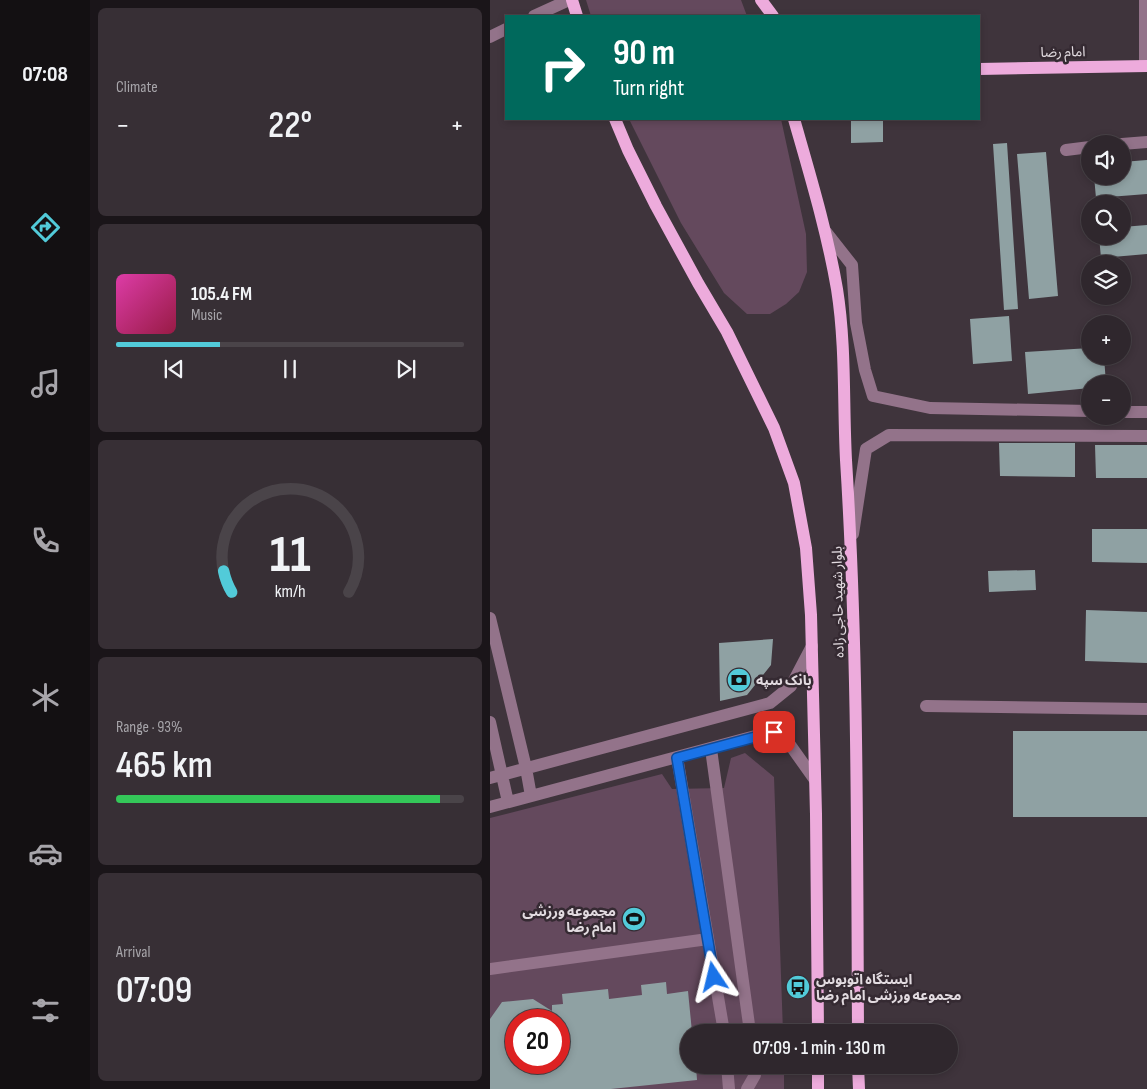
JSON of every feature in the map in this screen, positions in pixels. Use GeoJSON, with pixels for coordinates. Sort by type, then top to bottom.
{"type":"FeatureCollection","features":[{"type":"Feature","properties":{"kind":"main road"},"geometry":{"type":"LineString","coordinates":[[570,0],[577,15]]}},
{"type":"Feature","properties":{"kind":"main road"},"geometry":{"type":"LineString","coordinates":[[760,0],[763,15]]}},
{"type":"Feature","properties":{"kind":"main road"},"geometry":{"type":"LineString","coordinates":[[760,0],[772,15]]}},
{"type":"Feature","properties":{"kind":"main road","name":"امام رضا"},"geometry":{"type":"LineString","coordinates":[[980,69],[1146,66]]}},
{"type":"Feature","properties":{"kind":"main road","name":"بلوار شهید حاجی زاده"},"geometry":{"type":"LineString","coordinates":[[615,120],[628,150],[698,283],[727,332],[774,428],[794,483],[806,548],[812,646],[818,1024]]}},
{"type":"Feature","properties":{"kind":"main road","name":"بلوار شهید حاجی زاده"},"geometry":{"type":"LineString","coordinates":[[794,120],[826,232],[837,289],[843,342],[845,445],[851,544],[857,808],[858,1024]]}},
{"type":"Feature","properties":{"kind":"main road"},"geometry":{"type":"LineString","coordinates":[[818,1074],[818,1089]]}},
{"type":"Feature","properties":{"kind":"main road"},"geometry":{"type":"LineString","coordinates":[[858,1074],[859,1089]]}},
{"type":"Feature","properties":{"kind":"street"},"geometry":{"type":"LineString","coordinates":[[536,15],[570,0]]}},
{"type":"Feature","properties":{"kind":"street"},"geometry":{"type":"LineString","coordinates":[[1145,0],[1146,66]]}},
{"type":"Feature","properties":{"kind":"street"},"geometry":{"type":"LineString","coordinates":[[490,36],[505,29]]}},
{"type":"Feature","properties":{"kind":"street"},"geometry":{"type":"LineString","coordinates":[[1131,143],[1147,142]]}},
{"type":"Feature","properties":{"kind":"street"},"geometry":{"type":"LineString","coordinates":[[1066,150],[1081,148]]}},
{"type":"Feature","properties":{"kind":"street"},"geometry":{"type":"LineString","coordinates":[[826,232],[852,265],[856,323],[865,370],[873,396],[930,408],[1081,411]]}},
{"type":"Feature","properties":{"kind":"street"},"geometry":{"type":"LineString","coordinates":[[1131,412],[1147,412]]}},
{"type":"Feature","properties":{"kind":"street"},"geometry":{"type":"LineString","coordinates":[[851,544],[866,449],[889,435],[1147,436]]}},
{"type":"Feature","properties":{"kind":"street"},"geometry":{"type":"LineString","coordinates":[[490,618],[531,796]]}},
{"type":"Feature","properties":{"kind":"street"},"geometry":{"type":"LineString","coordinates":[[496,776],[770,702],[791,686],[812,646]]}},
{"type":"Feature","properties":{"kind":"street"},"geometry":{"type":"LineString","coordinates":[[926,706],[1147,709]]}},
{"type":"Feature","properties":{"kind":"street"},"geometry":{"type":"LineString","coordinates":[[490,722],[496,776],[508,802]]}},
{"type":"Feature","properties":{"kind":"street"},"geometry":{"type":"LineString","coordinates":[[490,807],[774,732],[788,742],[815,780]]}},
{"type":"Feature","properties":{"kind":"street"},"geometry":{"type":"LineString","coordinates":[[710,749],[749,1024]]}},
{"type":"Feature","properties":{"kind":"street"},"geometry":{"type":"LineString","coordinates":[[677,758],[723,1024]]}},
{"type":"Feature","properties":{"kind":"street"},"geometry":{"type":"LineString","coordinates":[[490,969],[708,939]]}},
{"type":"Feature","properties":{"kind":"street"},"geometry":{"type":"LineString","coordinates":[[728,1074],[729,1089]]}},
{"type":"Feature","properties":{"kind":"street"},"geometry":{"type":"LineString","coordinates":[[748,1089],[755,1074]]}},
{"type":"Feature","properties":{"kind":"shaded area"},"geometry":{"type":"Polygon","coordinates":[[[586,0],[741,0],[747,15],[591,15],[586,0]]]}},
{"type":"Feature","properties":{"kind":"shaded area"},"geometry":{"type":"Polygon","coordinates":[[[630,120],[781,120],[806,234],[807,272],[799,292],[786,304],[770,314],[747,314],[724,293],[681,223],[630,120]]]}},
{"type":"Feature","properties":{"kind":"shaded area","name":"مجموعه ورزشی امام رضا"},"geometry":{"type":"Polygon","coordinates":[[[745,753],[774,777],[783,1024],[680,1024],[680,1074],[784,1074],[784,1089],[490,1089],[490,818],[662,774],[672,789],[724,788],[731,758],[745,753]]]}},
{"type":"Feature","properties":{"kind":"building"},"geometry":{"type":"Polygon","coordinates":[[[851,120],[883,120],[883,142],[851,143],[851,120]]]}},
{"type":"Feature","properties":{"kind":"building"},"geometry":{"type":"Polygon","coordinates":[[[1007,143],[1018,309],[1004,310],[993,144],[1007,143]]]}},
{"type":"Feature","properties":{"kind":"building"},"geometry":{"type":"Polygon","coordinates":[[[1046,152],[1058,296],[1029,299],[1017,154],[1046,152]]]}},
{"type":"Feature","properties":{"kind":"building"},"geometry":{"type":"Polygon","coordinates":[[[1147,160],[1147,194],[1096,195],[1095,185],[1131,185],[1131,161],[1147,160]]]}},
{"type":"Feature","properties":{"kind":"building"},"geometry":{"type":"Polygon","coordinates":[[[1147,225],[1147,254],[1101,255],[1100,245],[1131,245],[1131,226],[1147,225]]]}},
{"type":"Feature","properties":{"kind":"building"},"geometry":{"type":"Polygon","coordinates":[[[1009,316],[1012,361],[973,364],[970,319],[1009,316]]]}},
{"type":"Feature","properties":{"kind":"building"},"geometry":{"type":"Polygon","coordinates":[[[1081,349],[1081,365],[1105,365],[1105,375],[1081,375],[1081,389],[1028,394],[1025,352],[1081,349]]]}},
{"type":"Feature","properties":{"kind":"building"},"geometry":{"type":"Polygon","coordinates":[[[999,443],[1075,443],[1075,477],[1000,476],[999,443]]]}},
{"type":"Feature","properties":{"kind":"building"},"geometry":{"type":"Polygon","coordinates":[[[1095,445],[1147,445],[1147,478],[1096,478],[1095,445]]]}},
{"type":"Feature","properties":{"kind":"building"},"geometry":{"type":"Polygon","coordinates":[[[1092,529],[1147,529],[1147,563],[1092,562],[1092,529]]]}},
{"type":"Feature","properties":{"kind":"building"},"geometry":{"type":"Polygon","coordinates":[[[1035,570],[1036,590],[989,592],[988,571],[1035,570]]]}},
{"type":"Feature","properties":{"kind":"building"},"geometry":{"type":"Polygon","coordinates":[[[1086,610],[1147,612],[1147,663],[1085,661],[1086,610]]]}},
{"type":"Feature","properties":{"kind":"building","name":"بانک سپه"},"geometry":{"type":"Polygon","coordinates":[[[773,639],[771,665],[747,695],[720,701],[719,643],[773,639]]]}},
{"type":"Feature","properties":{"kind":"building"},"geometry":{"type":"Polygon","coordinates":[[[1013,731],[1147,731],[1147,817],[1013,817],[1013,731]]]}},
{"type":"Feature","properties":{"kind":"building"},"geometry":{"type":"Polygon","coordinates":[[[666,982],[667,994],[688,991],[691,1024],[680,1024],[680,1074],[697,1074],[697,1080],[611,1089],[490,1089],[490,1019],[502,1002],[533,999],[549,1009],[505,1009],[505,1074],[570,1074],[570,1009],[552,1009],[552,1005],[563,1004],[562,994],[608,989],[609,999],[642,995],[641,985],[666,982]]]}},
{"type":"Feature","properties":{"kind":"place","name":"بانک سپه"},"geometry":{"type":"Point","coordinates":[739,680]}},
{"type":"Feature","properties":{"kind":"place","name":"مجموعه ورزشی امام رضا"},"geometry":{"type":"Point","coordinates":[634,919]}},
{"type":"Feature","properties":{"kind":"place","name":"ایستگاه اتوبوس مجموعه ورزشی امام رضا"},"geometry":{"type":"Point","coordinates":[798,987]}},
{"type":"Feature","properties":{"kind":"route"},"geometry":{"type":"LineString","coordinates":[[714,977],[677,758],[774,732]]}}]}
